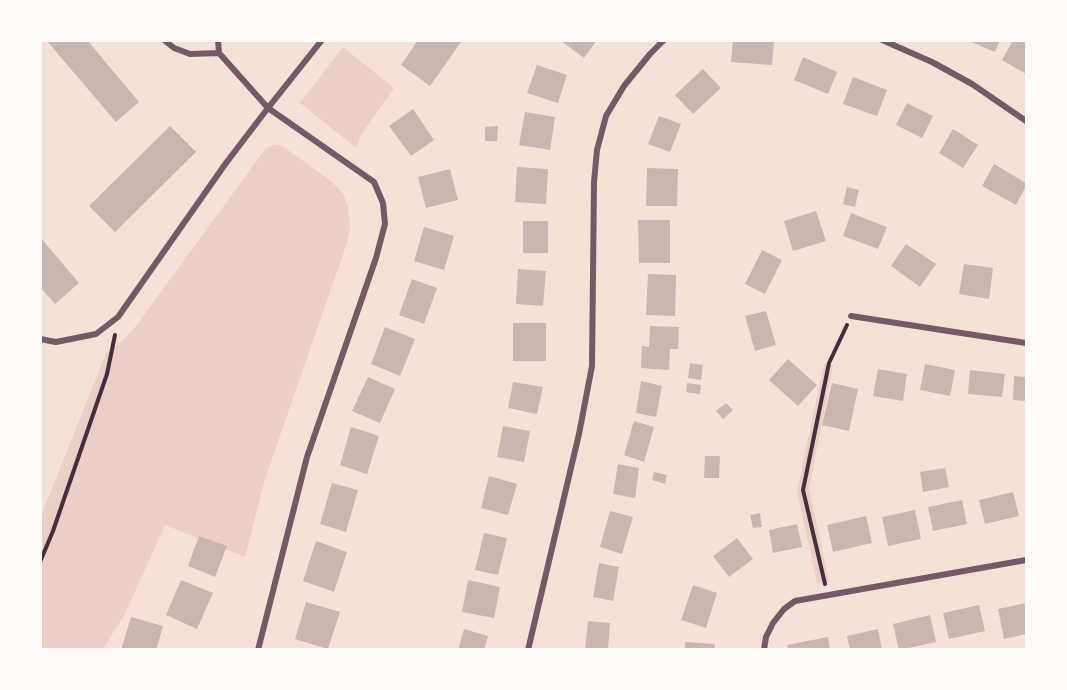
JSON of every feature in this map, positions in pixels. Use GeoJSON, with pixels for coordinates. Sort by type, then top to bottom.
{"type":"FeatureCollection","features":[{"type":"Feature","properties":{"kind":"street"},"geometry":{"type":"LineString","coordinates":[[164,40],[174,48],[190,54],[219,53]]}},
{"type":"Feature","properties":{"kind":"street"},"geometry":{"type":"LineString","coordinates":[[219,40],[219,53],[268,108],[374,182],[383,203],[385,224],[376,258],[307,457],[258,650]]}},
{"type":"Feature","properties":{"kind":"street"},"geometry":{"type":"LineString","coordinates":[[40,339],[56,342],[96,334],[118,317],[226,163],[322,40]]}},
{"type":"Feature","properties":{"kind":"street"},"geometry":{"type":"LineString","coordinates":[[528,650],[579,434],[592,366],[594,182],[597,150],[606,116],[624,86],[663,40]]}},
{"type":"Feature","properties":{"kind":"street"},"geometry":{"type":"LineString","coordinates":[[882,40],[932,62],[972,84],[1026,121]]}},
{"type":"Feature","properties":{"kind":"street"},"geometry":{"type":"LineString","coordinates":[[851,316],[1026,343]]}},
{"type":"Feature","properties":{"kind":"street"},"geometry":{"type":"LineString","coordinates":[[764,650],[769,630],[779,613],[795,601],[1026,560]]}},
{"type":"Feature","properties":{"kind":"path"},"geometry":{"type":"LineString","coordinates":[[828,594],[803,490],[829,363],[851,316]]}},
{"type":"Feature","properties":{"kind":"path"},"geometry":{"type":"LineString","coordinates":[[40,562],[53,531],[106,374],[118,317]]}},
{"type":"Feature","properties":{"kind":"shaded area"},"geometry":{"type":"Polygon","coordinates":[[[343,47],[394,88],[361,135],[356,148],[300,103],[343,47]]]}},
{"type":"Feature","properties":{"kind":"shaded area"},"geometry":{"type":"Polygon","coordinates":[[[273,145],[284,147],[337,187],[348,206],[350,229],[265,479],[245,557],[165,525],[125,614],[103,649],[41,649],[40,519],[106,353],[121,342],[136,326],[266,148],[273,145]]]}},
{"type":"Feature","properties":{"kind":"shaded area"},"geometry":{"type":"Polygon","coordinates":[[[824,364],[833,365],[809,489],[829,582],[817,583],[797,491],[824,364]]]}},
{"type":"Feature","properties":{"kind":"building"},"geometry":{"type":"Polygon","coordinates":[[[46,40],[87,40],[139,102],[116,122],[46,40]]]}},
{"type":"Feature","properties":{"kind":"building"},"geometry":{"type":"Polygon","coordinates":[[[418,40],[459,40],[461,42],[430,86],[401,65],[418,40]]]}},
{"type":"Feature","properties":{"kind":"building"},"geometry":{"type":"Polygon","coordinates":[[[560,40],[597,40],[584,58],[560,40]]]}},
{"type":"Feature","properties":{"kind":"building"},"geometry":{"type":"Polygon","coordinates":[[[733,40],[774,42],[772,65],[731,62],[733,40]]]}},
{"type":"Feature","properties":{"kind":"building"},"geometry":{"type":"Polygon","coordinates":[[[967,40],[1000,40],[995,52],[967,40]]]}},
{"type":"Feature","properties":{"kind":"building"},"geometry":{"type":"Polygon","coordinates":[[[1013,40],[1026,40],[1026,74],[1002,60],[1013,40]]]}},
{"type":"Feature","properties":{"kind":"building"},"geometry":{"type":"Polygon","coordinates":[[[803,57],[837,72],[828,94],[794,80],[803,57]]]}},
{"type":"Feature","properties":{"kind":"building"},"geometry":{"type":"Polygon","coordinates":[[[537,65],[567,75],[558,103],[527,93],[537,65]]]}},
{"type":"Feature","properties":{"kind":"building"},"geometry":{"type":"Polygon","coordinates":[[[703,69],[721,88],[693,114],[675,95],[703,69]]]}},
{"type":"Feature","properties":{"kind":"building"},"geometry":{"type":"Polygon","coordinates":[[[853,77],[887,90],[877,116],[843,104],[853,77]]]}},
{"type":"Feature","properties":{"kind":"building"},"geometry":{"type":"Polygon","coordinates":[[[907,103],[933,116],[922,138],[896,125],[907,103]]]}},
{"type":"Feature","properties":{"kind":"building"},"geometry":{"type":"Polygon","coordinates":[[[413,109],[434,140],[411,156],[389,126],[413,109]]]}},
{"type":"Feature","properties":{"kind":"building"},"geometry":{"type":"Polygon","coordinates":[[[525,112],[555,117],[550,150],[519,145],[525,112]]]}},
{"type":"Feature","properties":{"kind":"building"},"geometry":{"type":"Polygon","coordinates":[[[659,116],[681,124],[670,152],[648,144],[659,116]]]}},
{"type":"Feature","properties":{"kind":"building"},"geometry":{"type":"Polygon","coordinates":[[[170,126],[196,152],[115,232],[89,206],[170,126]]]}},
{"type":"Feature","properties":{"kind":"building"},"geometry":{"type":"Polygon","coordinates":[[[498,126],[497,141],[485,141],[485,127],[498,126]]]}},
{"type":"Feature","properties":{"kind":"building"},"geometry":{"type":"Polygon","coordinates":[[[953,129],[978,145],[963,168],[939,153],[953,129]]]}},
{"type":"Feature","properties":{"kind":"building"},"geometry":{"type":"Polygon","coordinates":[[[994,164],[1026,183],[1016,205],[982,186],[994,164]]]}},
{"type":"Feature","properties":{"kind":"building"},"geometry":{"type":"Polygon","coordinates":[[[517,167],[548,169],[546,204],[515,202],[517,167]]]}},
{"type":"Feature","properties":{"kind":"building"},"geometry":{"type":"Polygon","coordinates":[[[647,168],[678,169],[677,206],[646,206],[647,168]]]}},
{"type":"Feature","properties":{"kind":"building"},"geometry":{"type":"Polygon","coordinates":[[[450,169],[458,200],[426,208],[418,177],[450,169]]]}},
{"type":"Feature","properties":{"kind":"building"},"geometry":{"type":"Polygon","coordinates":[[[847,187],[859,190],[855,207],[843,204],[847,187]]]}},
{"type":"Feature","properties":{"kind":"building"},"geometry":{"type":"Polygon","coordinates":[[[816,211],[826,241],[793,251],[784,221],[816,211]]]}},
{"type":"Feature","properties":{"kind":"building"},"geometry":{"type":"Polygon","coordinates":[[[851,213],[887,227],[878,249],[843,236],[851,213]]]}},
{"type":"Feature","properties":{"kind":"building"},"geometry":{"type":"Polygon","coordinates":[[[638,220],[670,220],[670,263],[639,263],[638,220]]]}},
{"type":"Feature","properties":{"kind":"building"},"geometry":{"type":"Polygon","coordinates":[[[523,221],[548,221],[548,253],[523,253],[523,221]]]}},
{"type":"Feature","properties":{"kind":"building"},"geometry":{"type":"Polygon","coordinates":[[[424,227],[454,236],[444,270],[414,261],[424,227]]]}},
{"type":"Feature","properties":{"kind":"building"},"geometry":{"type":"Polygon","coordinates":[[[40,237],[79,283],[55,304],[40,287],[40,237]]]}},
{"type":"Feature","properties":{"kind":"building"},"geometry":{"type":"Polygon","coordinates":[[[906,244],[936,264],[920,287],[891,266],[906,244]]]}},
{"type":"Feature","properties":{"kind":"building"},"geometry":{"type":"Polygon","coordinates":[[[762,250],[782,260],[765,294],[745,284],[762,250]]]}},
{"type":"Feature","properties":{"kind":"building"},"geometry":{"type":"Polygon","coordinates":[[[964,264],[993,268],[989,299],[959,294],[964,264]]]}},
{"type":"Feature","properties":{"kind":"building"},"geometry":{"type":"Polygon","coordinates":[[[518,269],[546,271],[543,306],[516,304],[518,269]]]}},
{"type":"Feature","properties":{"kind":"building"},"geometry":{"type":"Polygon","coordinates":[[[648,274],[676,275],[675,316],[646,315],[648,274]]]}},
{"type":"Feature","properties":{"kind":"building"},"geometry":{"type":"Polygon","coordinates":[[[412,279],[437,288],[424,324],[399,315],[412,279]]]}},
{"type":"Feature","properties":{"kind":"building"},"geometry":{"type":"Polygon","coordinates":[[[766,311],[776,345],[755,351],[745,316],[766,311]]]}},
{"type":"Feature","properties":{"kind":"building"},"geometry":{"type":"Polygon","coordinates":[[[513,323],[546,323],[546,361],[513,361],[513,323]]]}},
{"type":"Feature","properties":{"kind":"building"},"geometry":{"type":"Polygon","coordinates":[[[650,326],[679,327],[678,349],[670,349],[669,370],[641,368],[642,346],[649,347],[650,326]]]}},
{"type":"Feature","properties":{"kind":"building"},"geometry":{"type":"Polygon","coordinates":[[[385,327],[415,339],[400,376],[371,364],[385,327]]]}},
{"type":"Feature","properties":{"kind":"building"},"geometry":{"type":"Polygon","coordinates":[[[788,359],[817,385],[798,406],[769,380],[788,359]]]}},
{"type":"Feature","properties":{"kind":"building"},"geometry":{"type":"Polygon","coordinates":[[[690,363],[703,365],[701,380],[688,378],[690,363]]]}},
{"type":"Feature","properties":{"kind":"building"},"geometry":{"type":"Polygon","coordinates":[[[925,364],[955,370],[950,396],[920,390],[925,364]]]}},
{"type":"Feature","properties":{"kind":"building"},"geometry":{"type":"Polygon","coordinates":[[[878,369],[907,374],[903,401],[873,396],[878,369]]]}},
{"type":"Feature","properties":{"kind":"building"},"geometry":{"type":"Polygon","coordinates":[[[970,370],[1005,374],[1002,397],[968,394],[970,370]]]}},
{"type":"Feature","properties":{"kind":"building"},"geometry":{"type":"Polygon","coordinates":[[[1014,376],[1026,377],[1026,401],[1013,400],[1014,376]]]}},
{"type":"Feature","properties":{"kind":"building"},"geometry":{"type":"Polygon","coordinates":[[[368,377],[395,389],[380,423],[352,411],[368,377]]]}},
{"type":"Feature","properties":{"kind":"building"},"geometry":{"type":"Polygon","coordinates":[[[641,381],[662,386],[656,417],[636,413],[641,381]]]}},
{"type":"Feature","properties":{"kind":"building"},"geometry":{"type":"Polygon","coordinates":[[[513,382],[543,387],[537,414],[508,408],[513,382]]]}},
{"type":"Feature","properties":{"kind":"building"},"geometry":{"type":"Polygon","coordinates":[[[687,383],[701,385],[700,394],[686,392],[687,383]]]}},
{"type":"Feature","properties":{"kind":"building"},"geometry":{"type":"Polygon","coordinates":[[[832,383],[858,389],[849,431],[822,425],[832,383]]]}},
{"type":"Feature","properties":{"kind":"building"},"geometry":{"type":"Polygon","coordinates":[[[726,403],[733,410],[723,419],[716,411],[726,403]]]}},
{"type":"Feature","properties":{"kind":"building"},"geometry":{"type":"Polygon","coordinates":[[[634,421],[654,427],[644,462],[624,455],[634,421]]]}},
{"type":"Feature","properties":{"kind":"building"},"geometry":{"type":"Polygon","coordinates":[[[503,426],[530,431],[524,462],[497,457],[503,426]]]}},
{"type":"Feature","properties":{"kind":"building"},"geometry":{"type":"Polygon","coordinates":[[[351,427],[379,436],[367,474],[340,465],[351,427]]]}},
{"type":"Feature","properties":{"kind":"building"},"geometry":{"type":"Polygon","coordinates":[[[705,456],[720,456],[719,478],[704,478],[705,456]]]}},
{"type":"Feature","properties":{"kind":"building"},"geometry":{"type":"Polygon","coordinates":[[[618,464],[639,468],[635,498],[613,494],[618,464]]]}},
{"type":"Feature","properties":{"kind":"building"},"geometry":{"type":"Polygon","coordinates":[[[945,468],[949,487],[923,492],[920,472],[945,468]]]}},
{"type":"Feature","properties":{"kind":"building"},"geometry":{"type":"Polygon","coordinates":[[[654,472],[667,475],[665,484],[652,480],[654,472]]]}},
{"type":"Feature","properties":{"kind":"building"},"geometry":{"type":"Polygon","coordinates":[[[489,476],[517,484],[508,515],[481,508],[489,476]]]}},
{"type":"Feature","properties":{"kind":"building"},"geometry":{"type":"Polygon","coordinates":[[[332,483],[358,490],[346,532],[320,524],[332,483]]]}},
{"type":"Feature","properties":{"kind":"building"},"geometry":{"type":"Polygon","coordinates":[[[1013,492],[1019,516],[985,524],[979,500],[1013,492]]]}},
{"type":"Feature","properties":{"kind":"building"},"geometry":{"type":"Polygon","coordinates":[[[962,500],[967,524],[933,531],[928,507],[962,500]]]}},
{"type":"Feature","properties":{"kind":"building"},"geometry":{"type":"Polygon","coordinates":[[[915,510],[921,539],[888,546],[882,517],[915,510]]]}},
{"type":"Feature","properties":{"kind":"building"},"geometry":{"type":"Polygon","coordinates":[[[610,511],[633,517],[622,554],[600,547],[610,511]]]}},
{"type":"Feature","properties":{"kind":"building"},"geometry":{"type":"Polygon","coordinates":[[[760,513],[762,527],[753,528],[750,515],[760,513]]]}},
{"type":"Feature","properties":{"kind":"building"},"geometry":{"type":"Polygon","coordinates":[[[866,516],[872,543],[833,552],[827,525],[866,516]]]}},
{"type":"Feature","properties":{"kind":"building"},"geometry":{"type":"Polygon","coordinates":[[[797,524],[802,547],[773,553],[769,530],[797,524]]]}},
{"type":"Feature","properties":{"kind":"building"},"geometry":{"type":"Polygon","coordinates":[[[484,533],[507,538],[498,575],[475,570],[484,533]]]}},
{"type":"Feature","properties":{"kind":"building"},"geometry":{"type":"Polygon","coordinates":[[[199,536],[227,546],[215,577],[188,566],[199,536]]]}},
{"type":"Feature","properties":{"kind":"building"},"geometry":{"type":"Polygon","coordinates":[[[737,538],[753,559],[729,577],[713,556],[737,538]]]}},
{"type":"Feature","properties":{"kind":"building"},"geometry":{"type":"Polygon","coordinates":[[[316,541],[347,552],[334,592],[303,581],[316,541]]]}},
{"type":"Feature","properties":{"kind":"building"},"geometry":{"type":"Polygon","coordinates":[[[599,563],[619,567],[613,601],[593,597],[599,563]]]}},
{"type":"Feature","properties":{"kind":"building"},"geometry":{"type":"Polygon","coordinates":[[[181,580],[213,593],[197,629],[166,615],[181,580]]]}},
{"type":"Feature","properties":{"kind":"building"},"geometry":{"type":"Polygon","coordinates":[[[468,580],[500,587],[494,618],[462,612],[468,580]]]}},
{"type":"Feature","properties":{"kind":"building"},"geometry":{"type":"Polygon","coordinates":[[[693,585],[717,593],[706,628],[681,620],[693,585]]]}},
{"type":"Feature","properties":{"kind":"building"},"geometry":{"type":"Polygon","coordinates":[[[306,602],[340,612],[328,649],[295,639],[306,602]]]}},
{"type":"Feature","properties":{"kind":"building"},"geometry":{"type":"Polygon","coordinates":[[[1026,603],[1026,634],[1004,639],[998,609],[1026,603]]]}},
{"type":"Feature","properties":{"kind":"building"},"geometry":{"type":"Polygon","coordinates":[[[979,605],[985,631],[949,639],[943,613],[979,605]]]}},
{"type":"Feature","properties":{"kind":"building"},"geometry":{"type":"Polygon","coordinates":[[[930,615],[936,642],[899,650],[893,624],[930,615]]]}},
{"type":"Feature","properties":{"kind":"building"},"geometry":{"type":"Polygon","coordinates":[[[131,617],[163,626],[156,650],[121,650],[131,617]]]}},
{"type":"Feature","properties":{"kind":"building"},"geometry":{"type":"Polygon","coordinates":[[[588,621],[610,623],[608,650],[585,650],[588,621]]]}},
{"type":"Feature","properties":{"kind":"building"},"geometry":{"type":"Polygon","coordinates":[[[464,629],[488,636],[484,650],[458,650],[464,629]]]}},
{"type":"Feature","properties":{"kind":"building"},"geometry":{"type":"Polygon","coordinates":[[[878,629],[882,650],[850,650],[847,636],[878,629]]]}},
{"type":"Feature","properties":{"kind":"building"},"geometry":{"type":"Polygon","coordinates":[[[828,637],[830,650],[788,650],[787,645],[828,637]]]}},
{"type":"Feature","properties":{"kind":"building"},"geometry":{"type":"Polygon","coordinates":[[[685,642],[715,644],[714,650],[685,650],[685,642]]]}}]}
